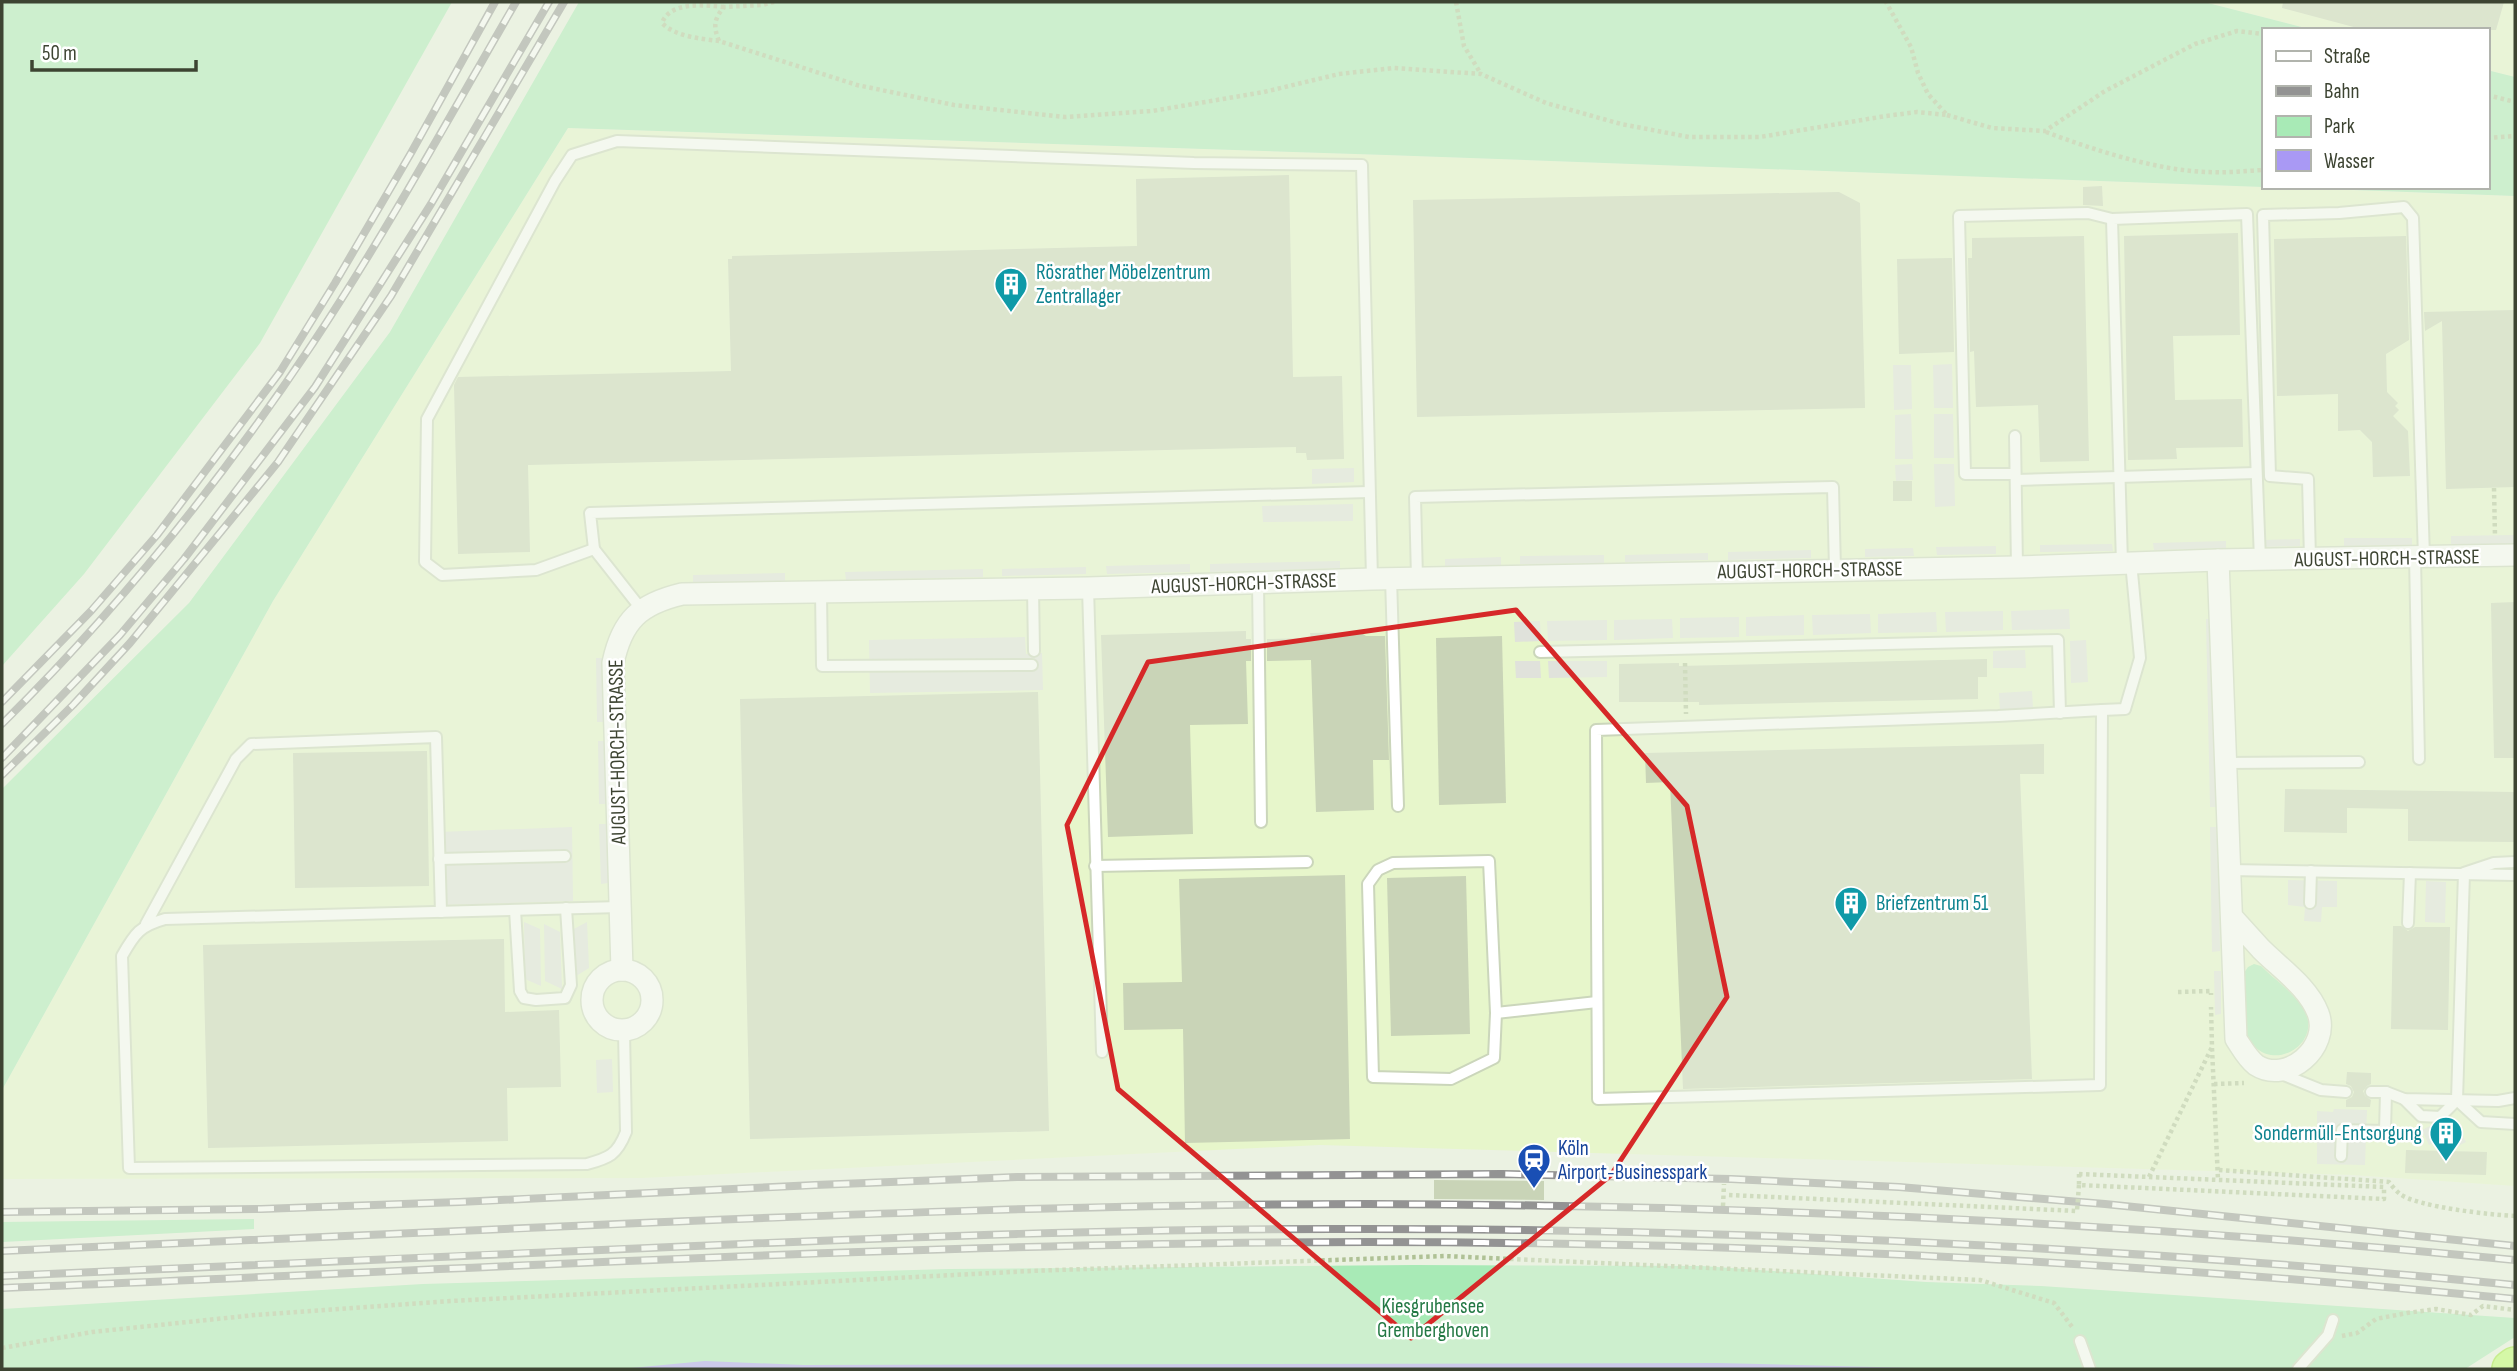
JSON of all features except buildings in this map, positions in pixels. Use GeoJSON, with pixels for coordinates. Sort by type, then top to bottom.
{"type":"FeatureCollection","features":[{"type":"Feature","properties":{"kind":"street","name":"AUGUST-HORCH-STRASSE"},"geometry":{"type":"LineString","coordinates":[[622,970],[613,663],[618,641],[627,625],[642,610],[663,599],[682,594],[1088,588],[1382,578],[2505,555]]}},
{"type":"Feature","properties":{"kind":"street"},"geometry":{"type":"LineString","coordinates":[[2217,560],[2236,1039],[2246,1055],[2257,1065],[2273,1071],[2291,1067],[2310,1054],[2319,1038],[2320,1017],[2310,996],[2232,916]]}},
{"type":"Feature","properties":{"kind":"street"},"geometry":{"type":"LineString","coordinates":[[612,971],[632,971],[642,976],[652,994],[652,1005],[643,1023],[624,1031],[605,1026],[598,1019],[592,1001],[597,983],[612,971]]}},
{"type":"Feature","properties":{"kind":"lane"},"geometry":{"type":"LineString","coordinates":[[594,549],[536,570],[442,575],[425,562],[427,418],[555,181],[572,155],[617,141],[1194,163],[1362,165],[1369,492],[1382,578],[1398,806]]}},
{"type":"Feature","properties":{"kind":"lane"},"geometry":{"type":"LineString","coordinates":[[2256,473],[2120,478],[1965,474],[1959,216],[2088,213],[2112,219],[2339,213],[2404,207],[2413,218],[2420,557],[2419,759]]}},
{"type":"Feature","properties":{"kind":"lane"},"geometry":{"type":"LineString","coordinates":[[2247,214],[2260,560]]}},
{"type":"Feature","properties":{"kind":"lane"},"geometry":{"type":"LineString","coordinates":[[2263,215],[2270,476],[2308,479],[2310,559]]}},
{"type":"Feature","properties":{"kind":"lane"},"geometry":{"type":"LineString","coordinates":[[2102,710],[2100,1085],[1598,1099],[1596,730],[2125,709],[2140,658],[2126,562],[2120,478],[2112,219]]}},
{"type":"Feature","properties":{"kind":"lane"},"geometry":{"type":"LineString","coordinates":[[2015,436],[2017,567]]}},
{"type":"Feature","properties":{"kind":"lane"},"geometry":{"type":"LineString","coordinates":[[1417,578],[1415,497],[1833,487],[1835,569]]}},
{"type":"Feature","properties":{"kind":"lane"},"geometry":{"type":"LineString","coordinates":[[642,610],[594,549],[590,513],[1369,492]]}},
{"type":"Feature","properties":{"kind":"lane"},"geometry":{"type":"LineString","coordinates":[[1258,582],[1261,822]]}},
{"type":"Feature","properties":{"kind":"lane"},"geometry":{"type":"LineString","coordinates":[[1088,588],[1102,1052]]}},
{"type":"Feature","properties":{"kind":"lane"},"geometry":{"type":"LineString","coordinates":[[1033,589],[1034,651]]}},
{"type":"Feature","properties":{"kind":"lane"},"geometry":{"type":"LineString","coordinates":[[821,592],[822,666],[1032,665]]}},
{"type":"Feature","properties":{"kind":"lane"},"geometry":{"type":"LineString","coordinates":[[1540,652],[2058,640],[2060,713]]}},
{"type":"Feature","properties":{"kind":"lane"},"geometry":{"type":"LineString","coordinates":[[441,912],[436,737],[251,744],[236,759],[146,924],[134,936],[122,956],[129,1168],[587,1164],[607,1158],[620,1148],[626,1132],[624,1031]]}},
{"type":"Feature","properties":{"kind":"lane"},"geometry":{"type":"LineString","coordinates":[[2225,763],[2359,762]]}},
{"type":"Feature","properties":{"kind":"lane"},"geometry":{"type":"LineString","coordinates":[[439,859],[565,856]]}},
{"type":"Feature","properties":{"kind":"lane"},"geometry":{"type":"LineString","coordinates":[[1489,861],[1496,1013],[1493,1058],[1451,1079],[1373,1077],[1368,884],[1378,870],[1393,863],[1489,861]]}},
{"type":"Feature","properties":{"kind":"lane"},"geometry":{"type":"LineString","coordinates":[[1095,866],[1307,862]]}},
{"type":"Feature","properties":{"kind":"lane"},"geometry":{"type":"LineString","coordinates":[[2464,873],[2494,863],[2515,862]]}},
{"type":"Feature","properties":{"kind":"lane"},"geometry":{"type":"LineString","coordinates":[[2228,870],[2515,875]]}},
{"type":"Feature","properties":{"kind":"lane"},"geometry":{"type":"LineString","coordinates":[[2311,871],[2311,903]]}},
{"type":"Feature","properties":{"kind":"lane"},"geometry":{"type":"LineString","coordinates":[[2408,923],[2410,873]]}},
{"type":"Feature","properties":{"kind":"lane"},"geometry":{"type":"LineString","coordinates":[[2404,1099],[2421,1116],[2440,1117],[2457,1100],[2464,873]]}},
{"type":"Feature","properties":{"kind":"lane"},"geometry":{"type":"LineString","coordinates":[[146,924],[165,919],[620,907]]}},
{"type":"Feature","properties":{"kind":"lane"},"geometry":{"type":"LineString","coordinates":[[516,910],[520,991],[524,998],[536,1000],[565,998],[569,992],[571,985],[566,908]]}},
{"type":"Feature","properties":{"kind":"lane"},"geometry":{"type":"LineString","coordinates":[[1496,1013],[1597,1002]]}},
{"type":"Feature","properties":{"kind":"lane"},"geometry":{"type":"LineString","coordinates":[[2273,1071],[2320,1090],[2346,1092]]}},
{"type":"Feature","properties":{"kind":"lane"},"geometry":{"type":"LineString","coordinates":[[2371,1092],[2386,1092],[2404,1099],[2498,1101],[2515,1098]]}},
{"type":"Feature","properties":{"kind":"lane"},"geometry":{"type":"LineString","coordinates":[[2341,1156],[2342,1130],[2385,1131],[2386,1092]]}},
{"type":"Feature","properties":{"kind":"lane"},"geometry":{"type":"LineString","coordinates":[[2457,1100],[2481,1122],[2515,1124]]}},
{"type":"Feature","properties":{"kind":"lane"},"geometry":{"type":"LineString","coordinates":[[2298,1369],[2328,1335],[2333,1320]]}},
{"type":"Feature","properties":{"kind":"lane"},"geometry":{"type":"LineString","coordinates":[[2080,1342],[2090,1369]]}},
{"type":"Feature","properties":{"kind":"path"},"geometry":{"type":"LineString","coordinates":[[774,2],[762,5],[704,5],[682,8],[670,12],[662,23],[699,39],[719,41],[857,85],[954,105],[1065,117],[1152,111],[1264,92],[1339,74],[1394,68],[1481,74],[1546,103],[1621,124],[1689,137],[1760,137],[1917,112],[1947,115],[1992,128],[2045,131],[2090,148],[2164,166],[2208,172],[2262,170]]}},
{"type":"Feature","properties":{"kind":"path"},"geometry":{"type":"LineString","coordinates":[[1456,2],[1464,46],[1481,74]]}},
{"type":"Feature","properties":{"kind":"path"},"geometry":{"type":"LineString","coordinates":[[1886,2],[1911,47],[1918,74],[1928,93],[1947,115]]}},
{"type":"Feature","properties":{"kind":"path"},"geometry":{"type":"LineString","coordinates":[[719,41],[714,28],[716,18],[724,7]]}},
{"type":"Feature","properties":{"kind":"path"},"geometry":{"type":"LineString","coordinates":[[2045,131],[2105,91],[2195,44],[2237,32],[2262,34]]}},
{"type":"Feature","properties":{"kind":"path"},"geometry":{"type":"LineString","coordinates":[[2489,95],[2515,102]]}},
{"type":"Feature","properties":{"kind":"path"},"geometry":{"type":"LineString","coordinates":[[2489,138],[2515,136]]}},
{"type":"Feature","properties":{"kind":"path"},"geometry":{"type":"LineString","coordinates":[[2494,488],[2505,555]]}},
{"type":"Feature","properties":{"kind":"path"},"geometry":{"type":"LineString","coordinates":[[1684,649],[1686,727]]}},
{"type":"Feature","properties":{"kind":"path"},"geometry":{"type":"LineString","coordinates":[[2178,992],[2211,991],[2218,1180]]}},
{"type":"Feature","properties":{"kind":"path"},"geometry":{"type":"LineString","coordinates":[[2149,1177],[2212,1047],[2236,1039]]}},
{"type":"Feature","properties":{"kind":"path"},"geometry":{"type":"LineString","coordinates":[[2219,1170],[2389,1182],[2399,1194],[2411,1200],[2515,1216]]}},
{"type":"Feature","properties":{"kind":"path"},"geometry":{"type":"LineString","coordinates":[[1726,1195],[2077,1211],[2081,1185],[2079,1174],[2085,1174],[2384,1188],[2384,1199],[2081,1185]]}},
{"type":"Feature","properties":{"kind":"path"},"geometry":{"type":"LineString","coordinates":[[1723,1206],[1726,1195],[1724,1184]]}},
{"type":"Feature","properties":{"kind":"path"},"geometry":{"type":"LineString","coordinates":[[2,1348],[92,1332],[242,1316],[451,1301],[1031,1271],[1444,1256],[1980,1280],[2054,1303],[2069,1321],[2080,1342]]}},
{"type":"Feature","properties":{"kind":"path"},"geometry":{"type":"LineString","coordinates":[[2328,1335],[2338,1338],[2357,1333],[2376,1319],[2407,1312],[2436,1309],[2471,1315],[2483,1306],[2515,1310]]}},
{"type":"Feature","properties":{"kind":"highlighted area"},"geometry":{"type":"Polygon","coordinates":[[[1516,610],[1687,806],[1727,997],[1611,1175],[1411,1338],[1118,1089],[1067,825],[1148,662],[1516,610]]]}},
{"type":"Feature","properties":{"kind":"shaded area"},"geometry":{"type":"Polygon","coordinates":[[[2204,2],[2515,2],[2515,77],[2489,70],[2489,28],[2305,28],[2204,2]]]}},
{"type":"Feature","properties":{"kind":"shaded area"},"geometry":{"type":"Polygon","coordinates":[[[568,128],[2515,196],[2515,1186],[2351,1175],[1320,1145],[643,1178],[2,1179],[2,1090],[273,601],[568,128]]]}},
{"type":"Feature","properties":{"kind":"shaded area"},"geometry":{"type":"Polygon","coordinates":[[[1952,364],[1953,408],[1934,408],[1933,365],[1952,364]]]}},
{"type":"Feature","properties":{"kind":"shaded area"},"geometry":{"type":"Polygon","coordinates":[[[1893,365],[1911,365],[1912,409],[1894,410],[1893,365]]]}},
{"type":"Feature","properties":{"kind":"shaded area"},"geometry":{"type":"Polygon","coordinates":[[[1911,414],[1913,459],[1895,459],[1895,415],[1911,414]]]}},
{"type":"Feature","properties":{"kind":"shaded area"},"geometry":{"type":"Polygon","coordinates":[[[1934,414],[1953,414],[1954,458],[1934,458],[1934,414]]]}},
{"type":"Feature","properties":{"kind":"shaded area"},"geometry":{"type":"Polygon","coordinates":[[[1912,464],[1913,480],[1896,481],[1895,465],[1912,464]]]}},
{"type":"Feature","properties":{"kind":"shaded area"},"geometry":{"type":"Polygon","coordinates":[[[1934,464],[1954,464],[1955,506],[1935,507],[1934,464]]]}},
{"type":"Feature","properties":{"kind":"shaded area"},"geometry":{"type":"Polygon","coordinates":[[[1354,468],[1354,482],[1312,484],[1312,469],[1354,468]]]}},
{"type":"Feature","properties":{"kind":"shaded area"},"geometry":{"type":"Polygon","coordinates":[[[1353,504],[1353,521],[1263,522],[1262,506],[1353,504]]]}},
{"type":"Feature","properties":{"kind":"shaded area"},"geometry":{"type":"Polygon","coordinates":[[[2515,535],[2515,544],[2451,544],[2451,536],[2515,535]]]}},
{"type":"Feature","properties":{"kind":"shaded area"},"geometry":{"type":"Polygon","coordinates":[[[2344,538],[2412,538],[2412,545],[2344,546],[2344,538]]]}},
{"type":"Feature","properties":{"kind":"shaded area"},"geometry":{"type":"Polygon","coordinates":[[[2300,539],[2300,546],[2263,547],[2263,540],[2300,539]]]}},
{"type":"Feature","properties":{"kind":"shaded area"},"geometry":{"type":"Polygon","coordinates":[[[2226,541],[2226,548],[2154,550],[2153,543],[2226,541]]]}},
{"type":"Feature","properties":{"kind":"shaded area"},"geometry":{"type":"Polygon","coordinates":[[[2112,544],[2113,551],[2040,552],[2040,545],[2112,544]]]}},
{"type":"Feature","properties":{"kind":"shaded area"},"geometry":{"type":"Polygon","coordinates":[[[1996,546],[1996,554],[1937,555],[1936,547],[1996,546]]]}},
{"type":"Feature","properties":{"kind":"shaded area"},"geometry":{"type":"Polygon","coordinates":[[[1913,548],[1914,556],[1865,557],[1865,549],[1913,548]]]}},
{"type":"Feature","properties":{"kind":"shaded area"},"geometry":{"type":"Polygon","coordinates":[[[1811,550],[1811,558],[1728,560],[1728,552],[1811,550]]]}},
{"type":"Feature","properties":{"kind":"shaded area"},"geometry":{"type":"Polygon","coordinates":[[[1708,553],[1708,560],[1625,562],[1625,555],[1708,553]]]}},
{"type":"Feature","properties":{"kind":"shaded area"},"geometry":{"type":"Polygon","coordinates":[[[1604,555],[1604,563],[1520,564],[1520,556],[1604,555]]]}},
{"type":"Feature","properties":{"kind":"shaded area"},"geometry":{"type":"Polygon","coordinates":[[[1501,557],[1501,565],[1445,566],[1445,559],[1501,557]]]}},
{"type":"Feature","properties":{"kind":"shaded area"},"geometry":{"type":"Polygon","coordinates":[[[1340,561],[1340,568],[1210,572],[1210,564],[1340,561]]]}},
{"type":"Feature","properties":{"kind":"shaded area"},"geometry":{"type":"Polygon","coordinates":[[[1190,564],[1190,572],[1107,574],[1106,566],[1190,564]]]}},
{"type":"Feature","properties":{"kind":"shaded area"},"geometry":{"type":"Polygon","coordinates":[[[1086,567],[1086,574],[1002,576],[1002,569],[1086,567]]]}},
{"type":"Feature","properties":{"kind":"shaded area"},"geometry":{"type":"Polygon","coordinates":[[[983,569],[983,577],[846,580],[845,572],[983,569]]]}},
{"type":"Feature","properties":{"kind":"shaded area"},"geometry":{"type":"Polygon","coordinates":[[[785,573],[785,581],[693,583],[693,575],[785,573]]]}},
{"type":"Feature","properties":{"kind":"shaded area"},"geometry":{"type":"Polygon","coordinates":[[[2069,609],[2070,629],[2012,630],[2011,611],[2069,609]]]}},
{"type":"Feature","properties":{"kind":"shaded area"},"geometry":{"type":"Polygon","coordinates":[[[2003,611],[2003,630],[1946,632],[1945,612],[2003,611]]]}},
{"type":"Feature","properties":{"kind":"shaded area"},"geometry":{"type":"Polygon","coordinates":[[[1936,612],[1937,632],[1878,633],[1878,614],[1936,612]]]}},
{"type":"Feature","properties":{"kind":"shaded area"},"geometry":{"type":"Polygon","coordinates":[[[1870,614],[1871,633],[1813,635],[1812,615],[1870,614]]]}},
{"type":"Feature","properties":{"kind":"shaded area"},"geometry":{"type":"Polygon","coordinates":[[[1804,615],[1804,635],[1746,636],[1746,617],[1804,615]]]}},
{"type":"Feature","properties":{"kind":"shaded area"},"geometry":{"type":"Polygon","coordinates":[[[1739,617],[1739,637],[1680,638],[1680,618],[1739,617]]]}},
{"type":"Feature","properties":{"kind":"shaded area"},"geometry":{"type":"Polygon","coordinates":[[[1672,619],[1673,638],[1614,640],[1614,620],[1672,619]]]}},
{"type":"Feature","properties":{"kind":"shaded area"},"geometry":{"type":"Polygon","coordinates":[[[2206,619],[2213,619],[2216,807],[2210,807],[2206,619]]]}},
{"type":"Feature","properties":{"kind":"shaded area"},"geometry":{"type":"Polygon","coordinates":[[[1607,620],[1607,640],[1548,641],[1547,621],[1607,620]]]}},
{"type":"Feature","properties":{"kind":"shaded area"},"geometry":{"type":"Polygon","coordinates":[[[1540,621],[1541,641],[1515,642],[1514,622],[1540,621]]]}},
{"type":"Feature","properties":{"kind":"shaded area"},"geometry":{"type":"Polygon","coordinates":[[[1025,637],[1026,654],[1042,653],[1043,690],[870,693],[869,640],[1025,637]]]}},
{"type":"Feature","properties":{"kind":"shaded area"},"geometry":{"type":"Polygon","coordinates":[[[2086,640],[2088,682],[2071,683],[2070,641],[2086,640]]]}},
{"type":"Feature","properties":{"kind":"shaded area"},"geometry":{"type":"Polygon","coordinates":[[[2025,650],[2026,668],[1993,668],[1993,651],[2025,650]]]}},
{"type":"Feature","properties":{"kind":"shaded area"},"geometry":{"type":"Polygon","coordinates":[[[596,658],[603,658],[605,722],[597,722],[596,658]]]}},
{"type":"Feature","properties":{"kind":"shaded area"},"geometry":{"type":"Polygon","coordinates":[[[1515,661],[1540,661],[1541,678],[1516,678],[1515,661]]]}},
{"type":"Feature","properties":{"kind":"shaded area"},"geometry":{"type":"Polygon","coordinates":[[[1548,661],[1607,661],[1607,677],[1549,678],[1548,661]]]}},
{"type":"Feature","properties":{"kind":"shaded area"},"geometry":{"type":"Polygon","coordinates":[[[2032,691],[2033,709],[2000,710],[1999,693],[2032,691]]]}},
{"type":"Feature","properties":{"kind":"shaded area"},"geometry":{"type":"Polygon","coordinates":[[[598,741],[606,741],[607,804],[599,804],[598,741]]]}},
{"type":"Feature","properties":{"kind":"shaded area"},"geometry":{"type":"Polygon","coordinates":[[[599,824],[607,824],[608,883],[601,884],[599,824]]]}},
{"type":"Feature","properties":{"kind":"shaded area"},"geometry":{"type":"Polygon","coordinates":[[[572,827],[573,901],[441,905],[439,832],[572,827]]]}},
{"type":"Feature","properties":{"kind":"shaded area"},"geometry":{"type":"Polygon","coordinates":[[[2210,827],[2218,827],[2220,951],[2212,952],[2210,827]]]}},
{"type":"Feature","properties":{"kind":"shaded area"},"geometry":{"type":"Polygon","coordinates":[[[2288,880],[2337,881],[2337,907],[2322,907],[2321,922],[2304,921],[2305,907],[2288,905],[2288,880]]]}},
{"type":"Feature","properties":{"kind":"shaded area"},"geometry":{"type":"Polygon","coordinates":[[[2426,881],[2446,882],[2445,923],[2425,922],[2426,881]]]}},
{"type":"Feature","properties":{"kind":"shaded area"},"geometry":{"type":"Polygon","coordinates":[[[524,922],[540,929],[541,986],[525,979],[524,922]]]}},
{"type":"Feature","properties":{"kind":"shaded area"},"geometry":{"type":"Polygon","coordinates":[[[587,922],[589,968],[573,978],[572,930],[587,922]]]}},
{"type":"Feature","properties":{"kind":"shaded area"},"geometry":{"type":"Polygon","coordinates":[[[544,924],[560,932],[562,989],[545,981],[544,924]]]}},
{"type":"Feature","properties":{"kind":"shaded area"},"geometry":{"type":"Polygon","coordinates":[[[2214,971],[2221,971],[2221,1014],[2215,1015],[2214,971]]]}},
{"type":"Feature","properties":{"kind":"shaded area"},"geometry":{"type":"Polygon","coordinates":[[[612,1059],[613,1092],[597,1093],[596,1060],[612,1059]]]}},
{"type":"Feature","properties":{"kind":"shaded area"},"geometry":{"type":"Polygon","coordinates":[[[2334,1109],[2367,1110],[2365,1165],[2317,1164],[2317,1111],[2333,1112],[2334,1109]]]}},
{"type":"Feature","properties":{"kind":"shaded area"},"geometry":{"type":"Polygon","coordinates":[[[2456,1123],[2466,1142],[2458,1146],[2456,1142],[2449,1146],[2446,1142],[2439,1145],[2436,1141],[2429,1145],[2422,1130],[2430,1126],[2448,1127],[2456,1123]]]}},
{"type":"Feature","properties":{"kind":"green space"},"geometry":{"type":"Polygon","coordinates":[[[2,2],[452,2],[260,343],[84,574],[2,666],[2,2]]]}},
{"type":"Feature","properties":{"kind":"green space"},"geometry":{"type":"Polygon","coordinates":[[[579,2],[2204,2],[2305,28],[2262,28],[2262,187],[568,128],[273,601],[2,1090],[2,789],[189,603],[390,332],[579,2]]]}},
{"type":"Feature","properties":{"kind":"green space"},"geometry":{"type":"Polygon","coordinates":[[[2489,70],[2515,77],[2515,196],[2326,189],[2489,189],[2489,70]]]}},
{"type":"Feature","properties":{"kind":"green space"},"geometry":{"type":"Polygon","coordinates":[[[2254,964],[2261,966],[2289,991],[2303,1008],[2308,1022],[2306,1035],[2300,1045],[2290,1052],[2277,1055],[2265,1053],[2254,1046],[2246,1031],[2244,973],[2254,964]]]}},
{"type":"Feature","properties":{"kind":"green space"},"geometry":{"type":"Polygon","coordinates":[[[254,1219],[254,1229],[2,1242],[2,1222],[254,1219]]]}},
{"type":"Feature","properties":{"kind":"green space","name":"Kiesgrubensee Gremberghoven"},"geometry":{"type":"Polygon","coordinates":[[[1414,1265],[1702,1266],[1926,1282],[2041,1286],[2515,1318],[2515,1337],[2465,1369],[2,1369],[2,1309],[423,1284],[949,1269],[1414,1265]]]}},
{"type":"Feature","properties":{"kind":"water"},"geometry":{"type":"Polygon","coordinates":[[[705,1361],[803,1365],[1718,1363],[1954,1369],[621,1369],[705,1361]]]}},
{"type":"Feature","properties":{"kind":"railway"},"geometry":{"type":"LineString","coordinates":[[2,702],[91,611],[157,535],[280,372],[411,153],[495,2]]}},
{"type":"Feature","properties":{"kind":"railway"},"geometry":{"type":"LineString","coordinates":[[2,724],[128,589],[205,493],[278,394],[366,259],[516,2]]}},
{"type":"Feature","properties":{"kind":"railway"},"geometry":{"type":"LineString","coordinates":[[2,758],[120,635],[184,559],[315,387],[431,204],[549,2]]}},
{"type":"Feature","properties":{"kind":"railway"},"geometry":{"type":"LineString","coordinates":[[2,775],[73,705],[130,643],[278,462],[391,296],[564,2]]}},
{"type":"Feature","properties":{"kind":"railway"},"geometry":{"type":"LineString","coordinates":[[2,1212],[261,1209],[1017,1177],[1502,1174],[1731,1179],[1899,1187],[2105,1204],[2515,1246]]}},
{"type":"Feature","properties":{"kind":"railway"},"geometry":{"type":"LineString","coordinates":[[2,1251],[884,1214],[1366,1204],[1654,1208],[1942,1218],[2229,1236],[2515,1260]]}},
{"type":"Feature","properties":{"kind":"railway"},"geometry":{"type":"LineString","coordinates":[[2,1276],[932,1237],[1193,1230],[1366,1229],[1654,1233],[1942,1243],[2229,1261],[2515,1285]]}},
{"type":"Feature","properties":{"kind":"railway"},"geometry":{"type":"LineString","coordinates":[[2,1288],[854,1252],[1366,1242],[1654,1246],[1942,1257],[2229,1274],[2515,1299]]}},
{"type":"Feature","properties":{"kind":"place","name":"Rösrather Möbelzentrum Zentrallager"},"geometry":{"type":"Point","coordinates":[1011,314]}},
{"type":"Feature","properties":{"kind":"place","name":"Briefzentrum 51"},"geometry":{"type":"Point","coordinates":[1851,933]}},
{"type":"Feature","properties":{"kind":"place","name":"Sondermüll-Entsorgung"},"geometry":{"type":"Point","coordinates":[2446,1163]}},
{"type":"Feature","properties":{"kind":"place","name":"Köln Airport-Businesspark"},"geometry":{"type":"Point","coordinates":[1534,1190]}}]}
